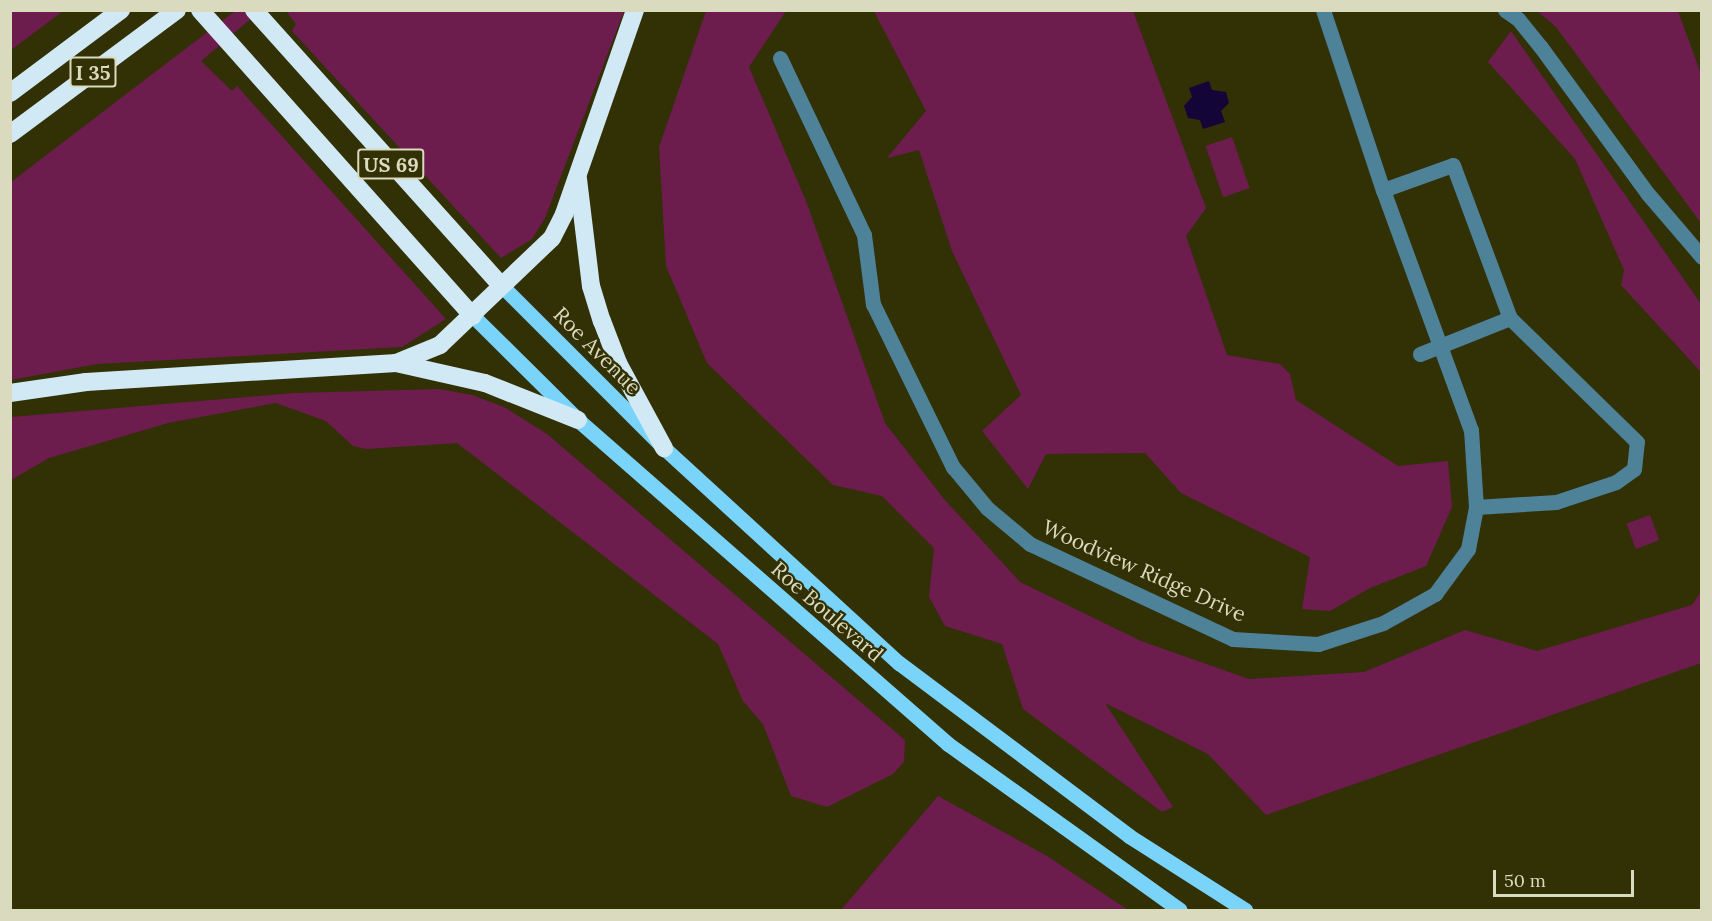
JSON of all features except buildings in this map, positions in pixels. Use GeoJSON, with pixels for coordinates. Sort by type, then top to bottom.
{"type":"FeatureCollection","features":[{"type":"Feature","properties":{"kind":"highway","name":"I 35"},"geometry":{"type":"LineString","coordinates":[[10,93],[122,10]]}},
{"type":"Feature","properties":{"kind":"highway","name":"I 35"},"geometry":{"type":"LineString","coordinates":[[10,134],[177,10]]}},
{"type":"Feature","properties":{"kind":"highway"},"geometry":{"type":"LineString","coordinates":[[200,10],[248,68],[473,316]]}},
{"type":"Feature","properties":{"kind":"highway","name":"US 69"},"geometry":{"type":"LineString","coordinates":[[254,10],[281,44],[500,284]]}},
{"type":"Feature","properties":{"kind":"highway"},"geometry":{"type":"LineString","coordinates":[[396,363],[440,345],[473,316],[500,284],[538,255],[552,238],[635,10]]}},
{"type":"Feature","properties":{"kind":"highway"},"geometry":{"type":"LineString","coordinates":[[577,174],[591,286],[602,321],[618,363],[664,448]]}},
{"type":"Feature","properties":{"kind":"highway"},"geometry":{"type":"LineString","coordinates":[[10,393],[86,382],[396,363],[485,383],[578,420]]}},
{"type":"Feature","properties":{"kind":"main road","name":"Roe Avenue"},"geometry":{"type":"LineString","coordinates":[[500,284],[664,448]]}},
{"type":"Feature","properties":{"kind":"main road","name":"Roe Boulevard"},"geometry":{"type":"LineString","coordinates":[[473,316],[578,420],[948,744],[1180,910]]}},
{"type":"Feature","properties":{"kind":"main road","name":"Roe Boulevard"},"geometry":{"type":"LineString","coordinates":[[664,448],[899,663],[1129,836],[1245,910]]}},
{"type":"Feature","properties":{"kind":"street","name":"Woodview Ridge Drive"},"geometry":{"type":"LineString","coordinates":[[780,58],[860,225],[873,304],[904,372],[953,467],[987,508],[1030,544],[1233,639],[1318,644],[1383,623],[1435,594],[1468,549],[1476,507],[1471,430],[1383,190],[1323,10]]}},
{"type":"Feature","properties":{"kind":"street"},"geometry":{"type":"LineString","coordinates":[[1505,10],[1518,19],[1540,46],[1648,194],[1701,257]]}},
{"type":"Feature","properties":{"kind":"street"},"geometry":{"type":"LineString","coordinates":[[1383,190],[1453,165],[1510,318],[1637,442],[1634,469],[1616,482],[1556,502],[1476,507]]}},
{"type":"Feature","properties":{"kind":"street"},"geometry":{"type":"LineString","coordinates":[[1420,354],[1440,348],[1510,318]]}},
{"type":"Feature","properties":{"kind":"shaded area"},"geometry":{"type":"Polygon","coordinates":[[[11,10],[63,10],[63,11],[11,50],[11,10]]]}},
{"type":"Feature","properties":{"kind":"shaded area"},"geometry":{"type":"Polygon","coordinates":[[[235,11],[260,11],[201,61],[232,91],[237,86],[446,319],[402,347],[97,364],[11,380],[11,182],[235,11]]]}},
{"type":"Feature","properties":{"kind":"shaded area"},"geometry":{"type":"Polygon","coordinates":[[[286,11],[624,11],[545,218],[532,239],[501,258],[292,31],[296,24],[286,11]]]}},
{"type":"Feature","properties":{"kind":"shaded area"},"geometry":{"type":"Polygon","coordinates":[[[706,11],[786,11],[749,67],[806,201],[885,423],[944,499],[1020,582],[1141,641],[1249,679],[1364,672],[1465,630],[1537,651],[1692,605],[1701,592],[1701,663],[1266,815],[1208,754],[1105,703],[1173,807],[1162,812],[1023,709],[1002,644],[945,626],[929,597],[934,548],[882,496],[833,485],[707,363],[666,266],[659,147],[706,11]]]}},
{"type":"Feature","properties":{"kind":"shaded area"},"geometry":{"type":"Polygon","coordinates":[[[874,11],[1133,11],[1206,208],[1186,236],[1227,355],[1280,364],[1290,374],[1296,400],[1398,466],[1448,461],[1452,507],[1426,566],[1370,588],[1330,611],[1302,609],[1310,557],[1181,493],[1145,453],[1046,454],[1028,489],[982,431],[1021,395],[952,251],[919,150],[887,158],[926,111],[874,11]]]}},
{"type":"Feature","properties":{"kind":"shaded area"},"geometry":{"type":"Polygon","coordinates":[[[1537,11],[1678,11],[1701,74],[1701,223],[1556,27],[1537,11]]]}},
{"type":"Feature","properties":{"kind":"shaded area"},"geometry":{"type":"Polygon","coordinates":[[[1511,31],[1701,304],[1701,372],[1621,285],[1624,270],[1575,159],[1488,62],[1511,31]]]}},
{"type":"Feature","properties":{"kind":"shaded area"},"geometry":{"type":"Polygon","coordinates":[[[1209,81],[1212,90],[1226,92],[1229,103],[1221,111],[1225,122],[1203,129],[1200,120],[1188,118],[1184,106],[1192,97],[1189,88],[1209,81]]]}},
{"type":"Feature","properties":{"kind":"shaded area"},"geometry":{"type":"Polygon","coordinates":[[[1232,137],[1250,188],[1223,197],[1206,146],[1232,137]]]}},
{"type":"Feature","properties":{"kind":"shaded area"},"geometry":{"type":"Polygon","coordinates":[[[439,389],[472,395],[504,407],[547,434],[905,740],[904,762],[893,774],[827,807],[791,796],[763,724],[743,701],[718,644],[457,443],[366,449],[353,446],[326,421],[276,403],[168,423],[49,458],[11,480],[11,417],[294,393],[439,389]]]}},
{"type":"Feature","properties":{"kind":"shaded area"},"geometry":{"type":"Polygon","coordinates":[[[1650,515],[1659,540],[1636,549],[1627,524],[1650,515]]]}},
{"type":"Feature","properties":{"kind":"shaded area"},"geometry":{"type":"Polygon","coordinates":[[[938,796],[1047,856],[1128,910],[841,910],[938,796]]]}}]}
